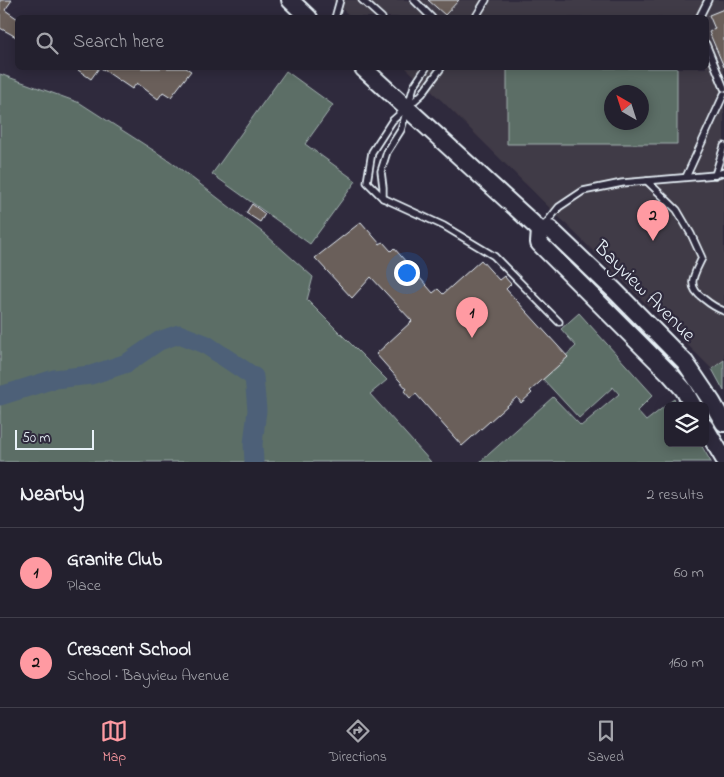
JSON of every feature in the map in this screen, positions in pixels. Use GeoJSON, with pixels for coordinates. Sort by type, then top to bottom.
{"type":"FeatureCollection","features":[{"type":"Feature","properties":{"kind":"main road"},"geometry":{"type":"LineString","coordinates":[[290,0],[305,15]]}},
{"type":"Feature","properties":{"kind":"main road","name":"Bayview Avenue"},"geometry":{"type":"LineString","coordinates":[[365,70],[540,230],[550,229],[615,291],[685,362],[724,423]]}},
{"type":"Feature","properties":{"kind":"main road","name":"Bayview Avenue"},"geometry":{"type":"LineString","coordinates":[[540,230],[539,244],[669,373],[684,390],[691,402]]}},
{"type":"Feature","properties":{"kind":"main road"},"geometry":{"type":"LineString","coordinates":[[709,434],[724,459]]}},
{"type":"Feature","properties":{"kind":"lane"},"geometry":{"type":"LineString","coordinates":[[337,15],[340,0]]}},
{"type":"Feature","properties":{"kind":"lane"},"geometry":{"type":"LineString","coordinates":[[362,0],[379,15]]}},
{"type":"Feature","properties":{"kind":"lane"},"geometry":{"type":"LineString","coordinates":[[414,0],[429,15]]}},
{"type":"Feature","properties":{"kind":"lane"},"geometry":{"type":"LineString","coordinates":[[476,15],[486,0]]}},
{"type":"Feature","properties":{"kind":"lane"},"geometry":{"type":"LineString","coordinates":[[700,15],[708,0]]}},
{"type":"Feature","properties":{"kind":"lane"},"geometry":{"type":"LineString","coordinates":[[709,51],[724,88]]}},
{"type":"Feature","properties":{"kind":"lane"},"geometry":{"type":"LineString","coordinates":[[382,198],[381,171],[387,152],[401,130],[414,86],[425,70]]}},
{"type":"Feature","properties":{"kind":"lane"},"geometry":{"type":"LineString","coordinates":[[440,70],[422,94],[392,121],[372,152],[367,182],[382,198],[444,226],[494,256],[559,322]]}},
{"type":"Feature","properties":{"kind":"lane"},"geometry":{"type":"LineString","coordinates":[[686,177],[724,94]]}},
{"type":"Feature","properties":{"kind":"lane"},"geometry":{"type":"LineString","coordinates":[[715,175],[724,146]]}},
{"type":"Feature","properties":{"kind":"lane"},"geometry":{"type":"LineString","coordinates":[[540,230],[559,207],[583,191],[622,183],[715,175],[724,172]]}},
{"type":"Feature","properties":{"kind":"lane"},"geometry":{"type":"LineString","coordinates":[[647,181],[677,210],[702,258],[693,279],[693,288],[697,294],[716,308],[724,311]]}},
{"type":"Feature","properties":{"kind":"shaded area"},"geometry":{"type":"Polygon","coordinates":[[[332,0],[724,0],[724,360],[712,369],[441,100],[408,70],[709,70],[709,15],[349,15],[332,0]]]}},
{"type":"Feature","properties":{"kind":"green space"},"geometry":{"type":"Polygon","coordinates":[[[507,70],[677,70],[677,144],[507,144],[507,70]]]}},
{"type":"Feature","properties":{"kind":"green space"},"geometry":{"type":"Polygon","coordinates":[[[286,71],[333,105],[305,144],[356,181],[310,244],[212,174],[286,71]]]}},
{"type":"Feature","properties":{"kind":"green space"},"geometry":{"type":"Polygon","coordinates":[[[0,74],[80,103],[170,161],[266,235],[313,277],[307,300],[387,380],[370,394],[431,462],[0,462],[0,74]]]}},
{"type":"Feature","properties":{"kind":"green space"},"geometry":{"type":"Polygon","coordinates":[[[579,313],[653,395],[637,411],[646,421],[664,407],[664,447],[702,447],[711,462],[480,462],[553,397],[581,426],[619,394],[613,387],[579,418],[542,378],[576,346],[561,329],[579,313]]]}},
{"type":"Feature","properties":{"kind":"green space"},"geometry":{"type":"Polygon","coordinates":[[[724,360],[724,391],[712,369],[724,360]]]}},
{"type":"Feature","properties":{"kind":"building"},"geometry":{"type":"Polygon","coordinates":[[[0,0],[12,0],[5,10],[15,17],[15,36],[0,28],[0,0]]]}},
{"type":"Feature","properties":{"kind":"building"},"geometry":{"type":"Polygon","coordinates":[[[428,0],[459,0],[445,15],[428,0]]]}},
{"type":"Feature","properties":{"kind":"building"},"geometry":{"type":"Polygon","coordinates":[[[724,9],[724,67],[709,32],[715,29],[709,15],[724,9]]]}},
{"type":"Feature","properties":{"kind":"building"},"geometry":{"type":"Polygon","coordinates":[[[78,70],[98,70],[91,79],[78,70]]]}},
{"type":"Feature","properties":{"kind":"building"},"geometry":{"type":"Polygon","coordinates":[[[104,70],[191,71],[171,97],[163,92],[158,99],[137,83],[132,89],[104,70]]]}},
{"type":"Feature","properties":{"kind":"building"},"geometry":{"type":"Polygon","coordinates":[[[252,204],[265,214],[260,222],[246,213],[252,204]]]}},
{"type":"Feature","properties":{"kind":"building"},"geometry":{"type":"Polygon","coordinates":[[[361,222],[380,244],[383,242],[391,251],[394,248],[433,293],[438,289],[443,294],[481,260],[499,280],[504,276],[511,284],[506,289],[568,357],[530,391],[532,393],[521,403],[517,397],[462,446],[416,394],[410,398],[404,391],[407,389],[376,354],[412,321],[371,277],[352,298],[315,258],[361,222]]]}},
{"type":"Feature","properties":{"kind":"waterway"},"geometry":{"type":"LineString","coordinates":[[0,396],[54,379],[91,375],[127,363],[159,341],[179,334],[205,344],[254,377],[257,410],[253,444],[254,462]]}},
{"type":"Feature","properties":{"kind":"place","name":"Crescent School"},"geometry":{"type":"Point","coordinates":[653,241]}},
{"type":"Feature","properties":{"kind":"place","name":"Granite Club"},"geometry":{"type":"Point","coordinates":[472,338]}}]}
